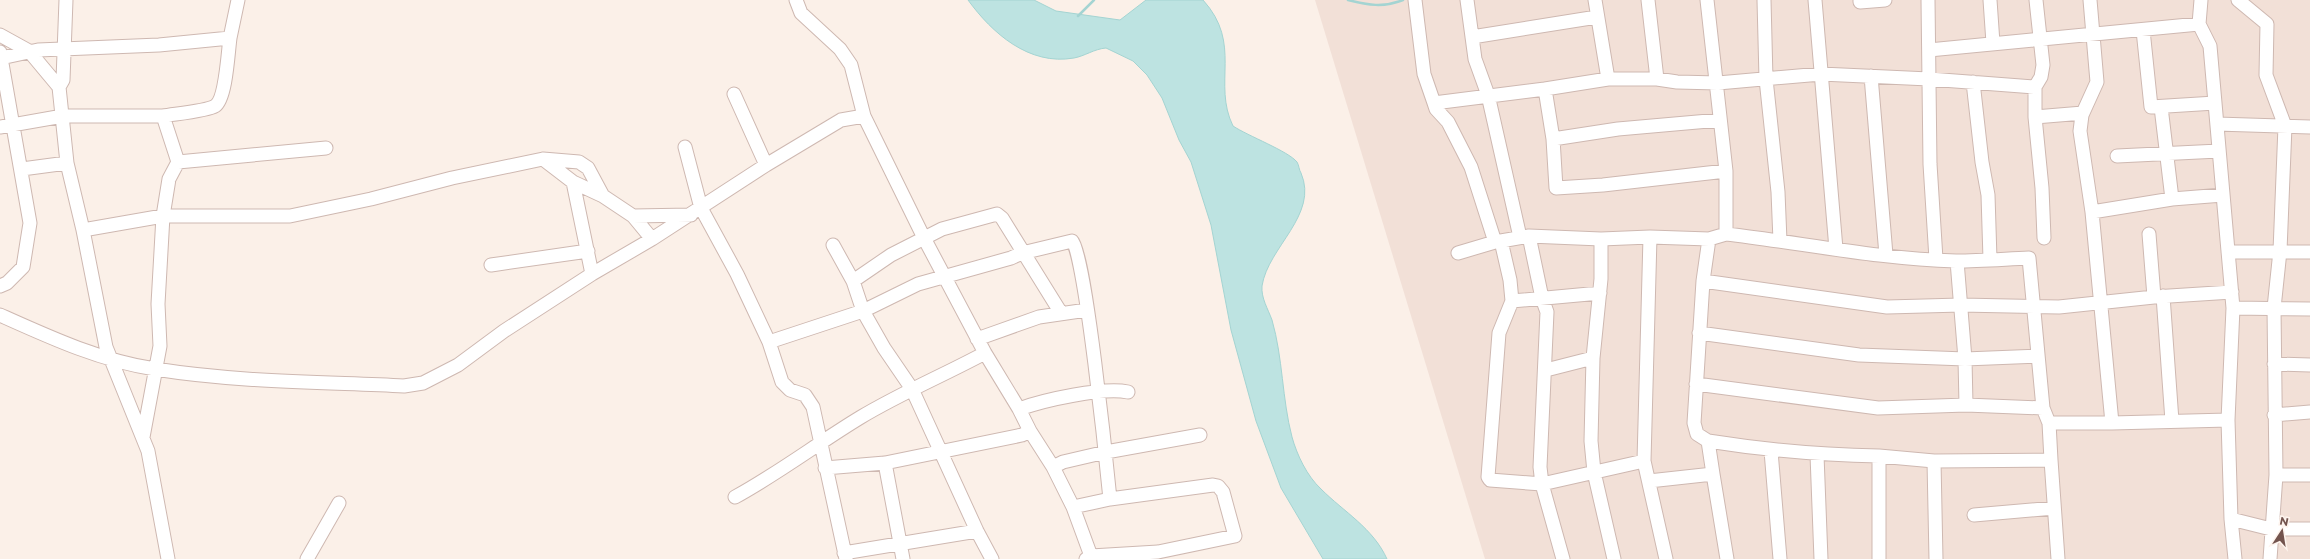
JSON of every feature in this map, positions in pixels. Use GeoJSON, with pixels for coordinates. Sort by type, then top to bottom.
{"type":"FeatureCollection","features":[{"type":"Feature","properties":{"kind":"street"},"geometry":{"type":"LineString","coordinates":[[66,0],[63,80],[60,87],[64,116],[67,163],[83,230],[106,347],[142,437],[152,470],[168,559]]}},
{"type":"Feature","properties":{"kind":"street"},"geometry":{"type":"LineString","coordinates":[[6,126],[64,116],[163,116],[215,106],[221,99],[230,38],[238,0]]}},
{"type":"Feature","properties":{"kind":"street"},"geometry":{"type":"LineString","coordinates":[[796,0],[801,13],[840,49],[851,65],[864,116],[924,238],[945,275],[977,339],[1019,409],[1030,431],[1053,467],[1073,507],[1089,558],[1158,552],[1235,536],[1223,492],[1218,486],[1110,499],[1073,507]]}},
{"type":"Feature","properties":{"kind":"street"},"geometry":{"type":"LineString","coordinates":[[1415,0],[1424,74],[1436,110],[1448,122],[1471,167],[1510,280],[1512,301],[1499,333],[1488,477],[1490,480],[1542,484],[1644,461]]}},
{"type":"Feature","properties":{"kind":"street"},"geometry":{"type":"LineString","coordinates":[[1467,0],[1475,59],[1488,95],[1525,236],[1547,312],[1546,370],[1540,467],[1542,484],[1563,559]]}},
{"type":"Feature","properties":{"kind":"street"},"geometry":{"type":"LineString","coordinates":[[1595,0],[1608,79]]}},
{"type":"Feature","properties":{"kind":"street"},"geometry":{"type":"LineString","coordinates":[[1648,0],[1657,79]]}},
{"type":"Feature","properties":{"kind":"street"},"geometry":{"type":"LineString","coordinates":[[1707,0],[1718,83],[1720,120],[1726,171],[1726,234]]}},
{"type":"Feature","properties":{"kind":"street"},"geometry":{"type":"LineString","coordinates":[[1764,0],[1766,79],[1778,192],[1780,241]]}},
{"type":"Feature","properties":{"kind":"street"},"geometry":{"type":"LineString","coordinates":[[1815,0],[1836,249]]}},
{"type":"Feature","properties":{"kind":"street"},"geometry":{"type":"LineString","coordinates":[[1860,0],[1860,2],[1885,0]]}},
{"type":"Feature","properties":{"kind":"street"},"geometry":{"type":"LineString","coordinates":[[1928,0],[1930,164],[1936,259]]}},
{"type":"Feature","properties":{"kind":"street"},"geometry":{"type":"LineString","coordinates":[[1990,0],[1993,43]]}},
{"type":"Feature","properties":{"kind":"street"},"geometry":{"type":"LineString","coordinates":[[2036,0],[2043,65],[2041,77],[2036,87],[2035,117],[2042,188],[2044,238]]}},
{"type":"Feature","properties":{"kind":"street"},"geometry":{"type":"LineString","coordinates":[[2090,0],[2097,82],[2083,112],[2080,131],[2092,212],[2112,423]]}},
{"type":"Feature","properties":{"kind":"street"},"geometry":{"type":"LineString","coordinates":[[2201,0],[2199,24],[2210,46],[2233,308],[2228,420],[2231,519],[2235,559]]}},
{"type":"Feature","properties":{"kind":"street"},"geometry":{"type":"LineString","coordinates":[[2238,0],[2267,24],[2266,75],[2285,126],[2280,251],[2274,308],[2274,415],[2276,475],[2270,559]]}},
{"type":"Feature","properties":{"kind":"street"},"geometry":{"type":"LineString","coordinates":[[1472,36],[1597,17]]}},
{"type":"Feature","properties":{"kind":"street"},"geometry":{"type":"LineString","coordinates":[[1929,50],[2041,38],[2199,24]]}},
{"type":"Feature","properties":{"kind":"street"},"geometry":{"type":"LineString","coordinates":[[2143,30],[2151,107],[2215,103]]}},
{"type":"Feature","properties":{"kind":"street"},"geometry":{"type":"LineString","coordinates":[[0,35],[28,51],[60,87]]}},
{"type":"Feature","properties":{"kind":"street"},"geometry":{"type":"LineString","coordinates":[[0,286],[7,283],[23,267],[30,223],[22,169],[6,126],[1,55],[28,51],[160,45],[230,38]]}},
{"type":"Feature","properties":{"kind":"street"},"geometry":{"type":"LineString","coordinates":[[1434,103],[1488,95],[1545,90],[1608,79],[1657,79],[1677,82],[1718,83],[1821,74],[1929,79],[2036,87]]}},
{"type":"Feature","properties":{"kind":"street"},"geometry":{"type":"LineString","coordinates":[[1871,76],[1886,255]]}},
{"type":"Feature","properties":{"kind":"street"},"geometry":{"type":"LineString","coordinates":[[1973,82],[1982,162],[1988,195],[1990,259]]}},
{"type":"Feature","properties":{"kind":"street"},"geometry":{"type":"LineString","coordinates":[[1545,90],[1553,139],[1556,188],[1603,185],[1726,171]]}},
{"type":"Feature","properties":{"kind":"street"},"geometry":{"type":"LineString","coordinates":[[734,94],[766,165]]}},
{"type":"Feature","properties":{"kind":"street"},"geometry":{"type":"LineString","coordinates":[[2161,107],[2172,199]]}},
{"type":"Feature","properties":{"kind":"street"},"geometry":{"type":"LineString","coordinates":[[2035,117],[2083,112]]}},
{"type":"Feature","properties":{"kind":"street"},"geometry":{"type":"LineString","coordinates":[[142,437],[148,417],[154,369],[160,346],[158,304],[163,216],[169,179],[178,162],[163,116]]}},
{"type":"Feature","properties":{"kind":"street"},"geometry":{"type":"LineString","coordinates":[[0,315],[62,342],[111,358],[154,369],[246,379],[404,386],[423,383],[458,365],[504,331],[592,274],[652,239],[766,165],[841,120],[864,116]]}},
{"type":"Feature","properties":{"kind":"street"},"geometry":{"type":"LineString","coordinates":[[1553,139],[1618,129],[1720,120]]}},
{"type":"Feature","properties":{"kind":"street"},"geometry":{"type":"LineString","coordinates":[[2217,124],[2310,127]]}},
{"type":"Feature","properties":{"kind":"street"},"geometry":{"type":"LineString","coordinates":[[686,147],[696,211],[737,274],[769,342],[782,382],[790,390],[805,395],[809,400],[822,443],[825,468],[845,556],[899,544],[977,531]]}},
{"type":"Feature","properties":{"kind":"street"},"geometry":{"type":"LineString","coordinates":[[178,162],[326,148]]}},
{"type":"Feature","properties":{"kind":"street"},"geometry":{"type":"LineString","coordinates":[[2117,156],[2166,152],[2220,151]]}},
{"type":"Feature","properties":{"kind":"street"},"geometry":{"type":"LineString","coordinates":[[83,230],[163,216],[290,216],[371,199],[452,178],[543,159],[579,162],[588,168],[603,196]]}},
{"type":"Feature","properties":{"kind":"street"},"geometry":{"type":"LineString","coordinates":[[543,159],[573,182],[603,196],[634,216],[652,239]]}},
{"type":"Feature","properties":{"kind":"street"},"geometry":{"type":"LineString","coordinates":[[22,169],[67,163]]}},
{"type":"Feature","properties":{"kind":"street"},"geometry":{"type":"LineString","coordinates":[[573,182],[592,274]]}},
{"type":"Feature","properties":{"kind":"street"},"geometry":{"type":"LineString","coordinates":[[2092,212],[2172,199],[2223,195]]}},
{"type":"Feature","properties":{"kind":"street"},"geometry":{"type":"LineString","coordinates":[[634,216],[696,211]]}},
{"type":"Feature","properties":{"kind":"street"},"geometry":{"type":"LineString","coordinates":[[853,281],[891,255],[942,229],[997,214],[1002,218],[1022,253],[1061,313]]}},
{"type":"Feature","properties":{"kind":"street"},"geometry":{"type":"LineString","coordinates":[[1458,253],[1525,236],[1601,239],[1650,237],[1709,239],[1726,234],[1886,255],[1957,261],[2029,258],[2043,408],[2049,423],[2058,559]]}},
{"type":"Feature","properties":{"kind":"street"},"geometry":{"type":"LineString","coordinates":[[2149,234],[2158,296],[2172,421]]}},
{"type":"Feature","properties":{"kind":"street"},"geometry":{"type":"LineString","coordinates":[[1650,237],[1644,461],[1666,559]]}},
{"type":"Feature","properties":{"kind":"street"},"geometry":{"type":"LineString","coordinates":[[1601,239],[1600,293],[1593,358],[1591,441],[1594,472],[1614,559]]}},
{"type":"Feature","properties":{"kind":"street"},"geometry":{"type":"LineString","coordinates":[[1709,239],[1703,281],[1699,333],[1694,423],[1697,434],[1708,441],[1772,451],[1817,455],[1879,456],[1934,461],[2051,460]]}},
{"type":"Feature","properties":{"kind":"street"},"geometry":{"type":"LineString","coordinates":[[769,342],[863,311],[918,284],[945,275],[1011,258],[1022,253],[1072,241],[1074,243],[1087,310],[1106,452],[1110,499]]}},
{"type":"Feature","properties":{"kind":"street"},"geometry":{"type":"LineString","coordinates":[[833,245],[853,281],[863,311],[884,348],[912,388],[940,452],[977,531],[992,559]]}},
{"type":"Feature","properties":{"kind":"street"},"geometry":{"type":"LineString","coordinates":[[491,265],[588,251]]}},
{"type":"Feature","properties":{"kind":"street"},"geometry":{"type":"LineString","coordinates":[[2228,252],[2310,252]]}},
{"type":"Feature","properties":{"kind":"street"},"geometry":{"type":"LineString","coordinates":[[1957,261],[1965,359],[1966,405]]}},
{"type":"Feature","properties":{"kind":"street"},"geometry":{"type":"LineString","coordinates":[[1703,281],[1887,307],[1960,305],[2033,307],[2101,304],[2158,296],[2232,292]]}},
{"type":"Feature","properties":{"kind":"street"},"geometry":{"type":"LineString","coordinates":[[1512,301],[1600,293]]}},
{"type":"Feature","properties":{"kind":"street"},"geometry":{"type":"LineString","coordinates":[[2233,308],[2310,309]]}},
{"type":"Feature","properties":{"kind":"street"},"geometry":{"type":"LineString","coordinates":[[977,339],[1039,317],[1087,310]]}},
{"type":"Feature","properties":{"kind":"street"},"geometry":{"type":"LineString","coordinates":[[1699,333],[1859,355],[1965,359],[2038,356]]}},
{"type":"Feature","properties":{"kind":"street"},"geometry":{"type":"LineString","coordinates":[[735,497],[757,485],[861,417],[912,388],[985,353]]}},
{"type":"Feature","properties":{"kind":"street"},"geometry":{"type":"LineString","coordinates":[[1546,370],[1593,358]]}},
{"type":"Feature","properties":{"kind":"street"},"geometry":{"type":"LineString","coordinates":[[2274,364],[2310,365]]}},
{"type":"Feature","properties":{"kind":"street"},"geometry":{"type":"LineString","coordinates":[[1696,384],[1878,408],[1966,405],[2043,408]]}},
{"type":"Feature","properties":{"kind":"street"},"geometry":{"type":"LineString","coordinates":[[1019,409],[1040,401],[1098,393],[1128,392]]}},
{"type":"Feature","properties":{"kind":"street"},"geometry":{"type":"LineString","coordinates":[[2274,415],[2310,412]]}},
{"type":"Feature","properties":{"kind":"street"},"geometry":{"type":"LineString","coordinates":[[2049,423],[2228,420]]}},
{"type":"Feature","properties":{"kind":"street"},"geometry":{"type":"LineString","coordinates":[[825,468],[885,463],[1022,435],[1030,431]]}},
{"type":"Feature","properties":{"kind":"street"},"geometry":{"type":"LineString","coordinates":[[1053,467],[1063,462],[1106,452],[1200,435]]}},
{"type":"Feature","properties":{"kind":"street"},"geometry":{"type":"LineString","coordinates":[[1708,441],[1727,559]]}},
{"type":"Feature","properties":{"kind":"street"},"geometry":{"type":"LineString","coordinates":[[1772,451],[1780,559]]}},
{"type":"Feature","properties":{"kind":"street"},"geometry":{"type":"LineString","coordinates":[[1817,455],[1821,559]]}},
{"type":"Feature","properties":{"kind":"street"},"geometry":{"type":"LineString","coordinates":[[1879,456],[1879,559]]}},
{"type":"Feature","properties":{"kind":"street"},"geometry":{"type":"LineString","coordinates":[[1934,461],[1936,559]]}},
{"type":"Feature","properties":{"kind":"street"},"geometry":{"type":"LineString","coordinates":[[885,463],[903,559]]}},
{"type":"Feature","properties":{"kind":"street"},"geometry":{"type":"LineString","coordinates":[[1648,481],[1713,474]]}},
{"type":"Feature","properties":{"kind":"street"},"geometry":{"type":"LineString","coordinates":[[2276,475],[2310,475]]}},
{"type":"Feature","properties":{"kind":"street"},"geometry":{"type":"LineString","coordinates":[[307,559],[339,503]]}},
{"type":"Feature","properties":{"kind":"street"},"geometry":{"type":"LineString","coordinates":[[1974,515],[2054,508]]}},
{"type":"Feature","properties":{"kind":"street"},"geometry":{"type":"LineString","coordinates":[[2231,519],[2271,529],[2310,529]]}},
{"type":"Feature","properties":{"kind":"shaded area"},"geometry":{"type":"Polygon","coordinates":[[[1315,0],[2310,0],[2310,559],[1485,559],[1315,0]]]}},
{"type":"Feature","properties":{"kind":"water"},"geometry":{"type":"Polygon","coordinates":[[[968,0],[1034,0],[1056,11],[1120,20],[1146,0],[1203,0],[1215,16],[1222,32],[1225,48],[1225,94],[1227,110],[1233,126],[1277,148],[1297,162],[1305,188],[1303,203],[1298,217],[1273,258],[1266,272],[1262,286],[1264,299],[1276,334],[1286,408],[1294,444],[1303,465],[1311,478],[1366,529],[1381,548],[1387,559],[1323,559],[1281,488],[1256,421],[1231,330],[1211,225],[1191,162],[1179,140],[1162,98],[1147,75],[1133,61],[1106,48],[1074,58],[1058,59],[1042,57],[1027,52],[1000,35],[988,24],[968,0]]]}},
{"type":"Feature","properties":{"kind":"waterway"},"geometry":{"type":"LineString","coordinates":[[1078,16],[1094,0]]}},
{"type":"Feature","properties":{"kind":"waterway"},"geometry":{"type":"LineString","coordinates":[[1348,0],[1376,5],[1396,3],[1403,0]]}}]}
